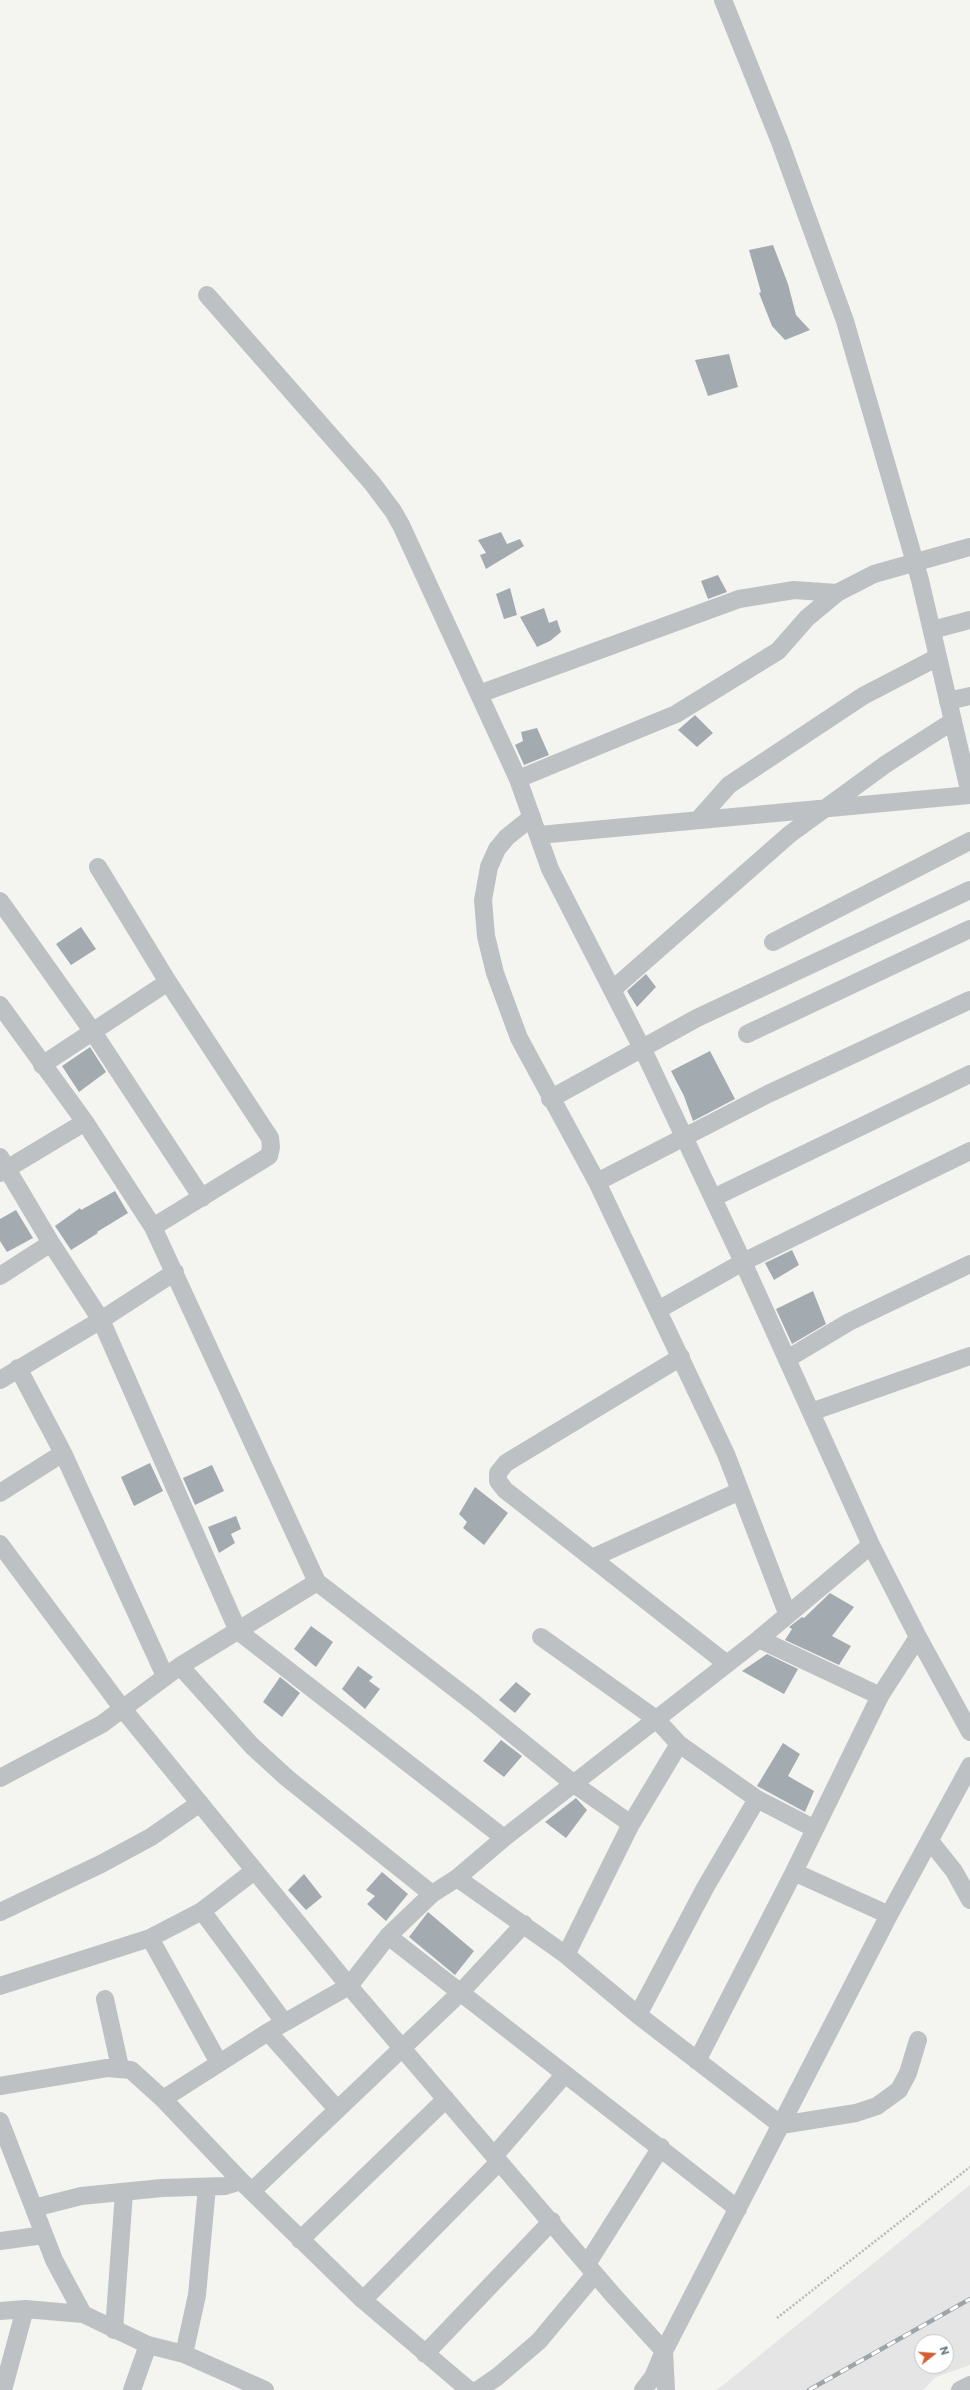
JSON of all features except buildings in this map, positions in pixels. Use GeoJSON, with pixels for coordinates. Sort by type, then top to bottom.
{"type":"FeatureCollection","features":[{"type":"Feature","properties":{"kind":"street"},"geometry":{"type":"LineString","coordinates":[[539,835],[970,795],[915,562],[845,321],[780,142],[724,0]]}},
{"type":"Feature","properties":{"kind":"street"},"geometry":{"type":"LineString","coordinates":[[207,295],[393,511],[518,779],[539,835],[550,870],[642,1049],[685,1138],[743,1262],[871,1545],[918,1637],[970,1732]]}},
{"type":"Feature","properties":{"kind":"street"},"geometry":{"type":"LineString","coordinates":[[518,779],[676,714],[778,651],[807,618],[837,592],[874,574],[970,547]]}},
{"type":"Feature","properties":{"kind":"street"},"geometry":{"type":"LineString","coordinates":[[479,694],[739,599],[794,590],[837,592]]}},
{"type":"Feature","properties":{"kind":"street"},"geometry":{"type":"LineString","coordinates":[[932,630],[970,620]]}},
{"type":"Feature","properties":{"kind":"street"},"geometry":{"type":"LineString","coordinates":[[698,820],[728,785],[863,696],[938,657]]}},
{"type":"Feature","properties":{"kind":"street"},"geometry":{"type":"LineString","coordinates":[[948,701],[970,696]]}},
{"type":"Feature","properties":{"kind":"street"},"geometry":{"type":"LineString","coordinates":[[612,990],[790,834],[886,764],[953,720]]}},
{"type":"Feature","properties":{"kind":"street"},"geometry":{"type":"LineString","coordinates":[[532,817],[507,837],[497,850],[489,867],[483,900],[486,936],[495,973],[519,1038],[550,1099],[597,1182],[726,1454],[787,1613]]}},
{"type":"Feature","properties":{"kind":"street"},"geometry":{"type":"LineString","coordinates":[[773,942],[970,842]]}},
{"type":"Feature","properties":{"kind":"street"},"geometry":{"type":"LineString","coordinates":[[98,867],[168,982],[270,1138],[271,1142],[269,1156],[153,1227]]}},
{"type":"Feature","properties":{"kind":"street"},"geometry":{"type":"LineString","coordinates":[[550,1099],[697,1018],[970,890]]}},
{"type":"Feature","properties":{"kind":"street"},"geometry":{"type":"LineString","coordinates":[[0,901],[94,1032],[202,1198]]}},
{"type":"Feature","properties":{"kind":"street"},"geometry":{"type":"LineString","coordinates":[[747,1034],[970,929]]}},
{"type":"Feature","properties":{"kind":"street"},"geometry":{"type":"LineString","coordinates":[[42,1065],[168,982]]}},
{"type":"Feature","properties":{"kind":"street"},"geometry":{"type":"LineString","coordinates":[[597,1182],[768,1094],[970,1000]]}},
{"type":"Feature","properties":{"kind":"street"},"geometry":{"type":"LineString","coordinates":[[0,1005],[42,1065],[85,1122],[153,1227],[317,1582],[474,1703],[574,1784],[631,1824]]}},
{"type":"Feature","properties":{"kind":"street"},"geometry":{"type":"LineString","coordinates":[[713,1198],[970,1074]]}},
{"type":"Feature","properties":{"kind":"street"},"geometry":{"type":"LineString","coordinates":[[85,1122],[3,1167],[50,1244],[101,1320],[238,1630],[504,1838]]}},
{"type":"Feature","properties":{"kind":"street"},"geometry":{"type":"LineString","coordinates":[[658,1310],[743,1262],[970,1151]]}},
{"type":"Feature","properties":{"kind":"street"},"geometry":{"type":"LineString","coordinates":[[0,1276],[50,1244]]}},
{"type":"Feature","properties":{"kind":"street"},"geometry":{"type":"LineString","coordinates":[[787,1359],[850,1322],[970,1264]]}},
{"type":"Feature","properties":{"kind":"street"},"geometry":{"type":"LineString","coordinates":[[0,1380],[101,1320],[175,1272]]}},
{"type":"Feature","properties":{"kind":"street"},"geometry":{"type":"LineString","coordinates":[[811,1412],[970,1356]]}},
{"type":"Feature","properties":{"kind":"street"},"geometry":{"type":"LineString","coordinates":[[681,1357],[506,1463],[498,1473],[498,1481],[505,1490],[727,1664]]}},
{"type":"Feature","properties":{"kind":"street"},"geometry":{"type":"LineString","coordinates":[[18,1368],[63,1453],[165,1676]]}},
{"type":"Feature","properties":{"kind":"street"},"geometry":{"type":"LineString","coordinates":[[0,1493],[63,1453]]}},
{"type":"Feature","properties":{"kind":"street"},"geometry":{"type":"LineString","coordinates":[[592,1558],[740,1491]]}},
{"type":"Feature","properties":{"kind":"street"},"geometry":{"type":"LineString","coordinates":[[0,1544],[122,1708],[254,1871],[349,1986],[552,2221],[591,2269],[664,2351],[666,2390]]}},
{"type":"Feature","properties":{"kind":"street"},"geometry":{"type":"LineString","coordinates":[[163,2099],[284,2022],[349,1986],[388,1936],[432,1894],[457,1878],[504,1838],[759,1639],[787,1613],[871,1545]]}},
{"type":"Feature","properties":{"kind":"street"},"geometry":{"type":"LineString","coordinates":[[0,1778],[102,1724],[180,1666],[317,1582]]}},
{"type":"Feature","properties":{"kind":"street"},"geometry":{"type":"LineString","coordinates":[[541,1637],[656,1719],[679,1744],[757,1799],[815,1829]]}},
{"type":"Feature","properties":{"kind":"street"},"geometry":{"type":"LineString","coordinates":[[697,2061],[794,1872],[880,1696],[918,1637]]}},
{"type":"Feature","properties":{"kind":"street"},"geometry":{"type":"LineString","coordinates":[[759,1639],[880,1696]]}},
{"type":"Feature","properties":{"kind":"street"},"geometry":{"type":"LineString","coordinates":[[180,1666],[252,1746],[281,1772],[432,1894]]}},
{"type":"Feature","properties":{"kind":"street"},"geometry":{"type":"LineString","coordinates":[[566,1955],[631,1824],[679,1744]]}},
{"type":"Feature","properties":{"kind":"street"},"geometry":{"type":"LineString","coordinates":[[643,2390],[653,2377],[664,2351],[782,2125],[889,1915],[970,1766]]}},
{"type":"Feature","properties":{"kind":"street"},"geometry":{"type":"LineString","coordinates":[[638,2015],[705,1888],[757,1799]]}},
{"type":"Feature","properties":{"kind":"street"},"geometry":{"type":"LineString","coordinates":[[0,1912],[101,1864],[151,1837],[200,1803]]}},
{"type":"Feature","properties":{"kind":"street"},"geometry":{"type":"LineString","coordinates":[[930,1841],[954,1871],[970,1900]]}},
{"type":"Feature","properties":{"kind":"street"},"geometry":{"type":"LineString","coordinates":[[0,1986],[150,1938],[202,1911],[254,1871]]}},
{"type":"Feature","properties":{"kind":"street"},"geometry":{"type":"LineString","coordinates":[[794,1872],[889,1915]]}},
{"type":"Feature","properties":{"kind":"street"},"geometry":{"type":"LineString","coordinates":[[457,1878],[566,1955],[638,2015],[782,2125],[856,2114],[877,2106],[899,2090],[908,2073],[918,2040]]}},
{"type":"Feature","properties":{"kind":"street"},"geometry":{"type":"LineString","coordinates":[[202,1911],[284,2022]]}},
{"type":"Feature","properties":{"kind":"street"},"geometry":{"type":"LineString","coordinates":[[34,2208],[81,2196],[162,2188],[246,2186],[337,2109],[402,2048],[460,1993],[524,1924]]}},
{"type":"Feature","properties":{"kind":"street"},"geometry":{"type":"LineString","coordinates":[[388,1936],[564,2075],[661,2147],[738,2209]]}},
{"type":"Feature","properties":{"kind":"street"},"geometry":{"type":"LineString","coordinates":[[150,1938],[219,2063]]}},
{"type":"Feature","properties":{"kind":"street"},"geometry":{"type":"LineString","coordinates":[[105,1999],[120,2067]]}},
{"type":"Feature","properties":{"kind":"street"},"geometry":{"type":"LineString","coordinates":[[268,2032],[337,2109]]}},
{"type":"Feature","properties":{"kind":"street"},"geometry":{"type":"LineString","coordinates":[[0,2086],[120,2067],[131,2070],[163,2099],[246,2186],[363,2300],[469,2390]]}},
{"type":"Feature","properties":{"kind":"street"},"geometry":{"type":"LineString","coordinates":[[363,2300],[497,2159],[564,2075]]}},
{"type":"Feature","properties":{"kind":"street"},"geometry":{"type":"LineString","coordinates":[[300,2240],[446,2099]]}},
{"type":"Feature","properties":{"kind":"street"},"geometry":{"type":"LineString","coordinates":[[0,2122],[44,2235],[64,2281],[83,2314]]}},
{"type":"Feature","properties":{"kind":"street"},"geometry":{"type":"LineString","coordinates":[[478,2390],[497,2377],[538,2341],[591,2269],[661,2147]]}},
{"type":"Feature","properties":{"kind":"street"},"geometry":{"type":"LineString","coordinates":[[184,2354],[197,2295],[207,2187]]}},
{"type":"Feature","properties":{"kind":"street"},"geometry":{"type":"LineString","coordinates":[[114,2330],[124,2192]]}},
{"type":"Feature","properties":{"kind":"street"},"geometry":{"type":"LineString","coordinates":[[425,2354],[552,2221]]}},
{"type":"Feature","properties":{"kind":"street"},"geometry":{"type":"LineString","coordinates":[[0,2241],[44,2235]]}},
{"type":"Feature","properties":{"kind":"street"},"geometry":{"type":"LineString","coordinates":[[0,2311],[25,2309],[83,2314],[148,2345],[184,2354],[263,2389]]}},
{"type":"Feature","properties":{"kind":"street"},"geometry":{"type":"LineString","coordinates":[[3,2390],[25,2309]]}},
{"type":"Feature","properties":{"kind":"street"},"geometry":{"type":"LineString","coordinates":[[132,2390],[148,2345]]}},
{"type":"Feature","properties":{"kind":"street"},"geometry":{"type":"LineString","coordinates":[[960,2390],[970,2385]]}},
{"type":"Feature","properties":{"kind":"path"},"geometry":{"type":"LineString","coordinates":[[777,2318],[970,2167]]}},
{"type":"Feature","properties":{"kind":"shaded area"},"geometry":{"type":"Polygon","coordinates":[[[970,2185],[970,2365],[954,2371],[954,2334],[914,2334],[914,2374],[944,2374],[936,2377],[923,2390],[717,2390],[970,2185]]]}},
{"type":"Feature","properties":{"kind":"railway"},"geometry":{"type":"LineString","coordinates":[[809,2390],[970,2299]]}}]}
